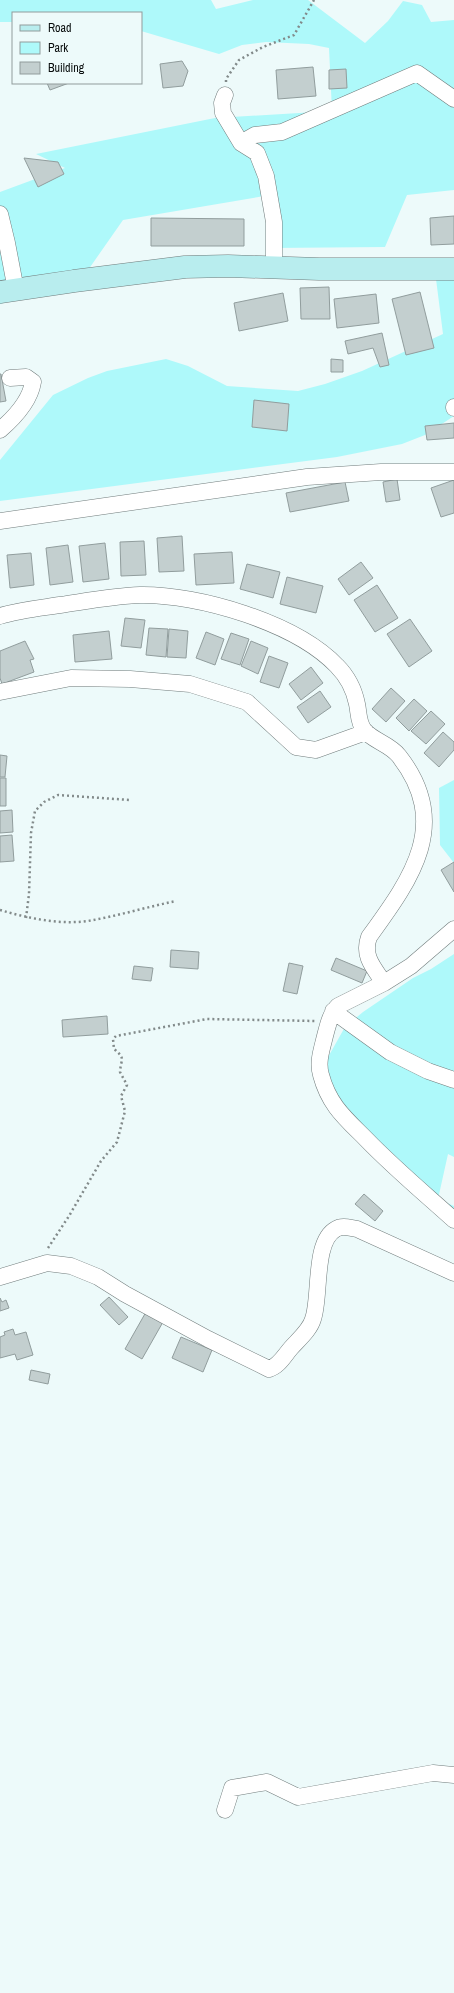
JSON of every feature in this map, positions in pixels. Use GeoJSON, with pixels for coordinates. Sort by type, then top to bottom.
{"type":"FeatureCollection","features":[{"type":"Feature","properties":{"kind":"street"},"geometry":{"type":"LineString","coordinates":[[241,142],[255,135],[282,132],[417,73],[454,99]]}},
{"type":"Feature","properties":{"kind":"street"},"geometry":{"type":"LineString","coordinates":[[225,95],[222,103],[223,114],[241,142],[257,153],[266,176],[274,222],[274,268]]}},
{"type":"Feature","properties":{"kind":"street"},"geometry":{"type":"LineString","coordinates":[[0,214],[7,243],[8,291],[74,281],[185,268],[454,269]]}},
{"type":"Feature","properties":{"kind":"street"},"geometry":{"type":"LineString","coordinates":[[0,430],[8,423],[28,398],[33,382],[26,377],[10,378]]}},
{"type":"Feature","properties":{"kind":"street"},"geometry":{"type":"LineString","coordinates":[[0,521],[307,477],[381,472],[454,472]]}},
{"type":"Feature","properties":{"kind":"street"},"geometry":{"type":"LineString","coordinates":[[0,616],[108,598],[141,595],[169,596],[196,601],[238,612],[297,635],[318,648],[338,666],[351,685],[360,725],[366,732],[398,754],[412,773],[422,795],[425,818],[424,837],[418,861],[407,883],[369,937],[366,945],[366,953],[384,983]]}},
{"type":"Feature","properties":{"kind":"street"},"geometry":{"type":"LineString","coordinates":[[0,692],[71,678],[130,679],[190,684],[247,702],[296,747],[316,750],[366,732]]}},
{"type":"Feature","properties":{"kind":"street"},"geometry":{"type":"LineString","coordinates":[[454,929],[411,966],[384,983],[349,999],[338,1006],[331,1016],[319,1062],[320,1074],[330,1100],[337,1110],[387,1162],[454,1220]]}},
{"type":"Feature","properties":{"kind":"street"},"geometry":{"type":"LineString","coordinates":[[331,1016],[390,1052],[428,1070],[454,1080]]}},
{"type":"Feature","properties":{"kind":"street"},"geometry":{"type":"LineString","coordinates":[[0,1276],[47,1263],[63,1264],[84,1270],[208,1339],[269,1368],[279,1364],[313,1320],[325,1243],[330,1234],[336,1228],[344,1227],[357,1229],[454,1273]]}},
{"type":"Feature","properties":{"kind":"street"},"geometry":{"type":"LineString","coordinates":[[225,1810],[232,1788],[267,1782],[298,1797],[434,1772],[454,1775]]}},
{"type":"Feature","properties":{"kind":"path"},"geometry":{"type":"LineString","coordinates":[[225,95],[226,79],[239,60],[270,44],[294,35],[314,0]]}},
{"type":"Feature","properties":{"kind":"path"},"geometry":{"type":"LineString","coordinates":[[26,918],[29,894],[31,833],[35,811],[44,802],[58,795],[130,800]]}},
{"type":"Feature","properties":{"kind":"path"},"geometry":{"type":"LineString","coordinates":[[0,910],[26,918],[51,922],[87,921],[176,901]]}},
{"type":"Feature","properties":{"kind":"path"},"geometry":{"type":"LineString","coordinates":[[35,1266],[69,1216],[101,1161],[117,1142],[125,1111],[121,1096],[127,1085],[120,1072],[123,1057],[122,1054],[114,1049],[113,1039],[116,1036],[207,1019],[331,1016]]}},
{"type":"Feature","properties":{"kind":"green space"},"geometry":{"type":"Polygon","coordinates":[[[0,0],[211,0],[216,9],[253,0],[308,0],[365,43],[388,21],[403,1],[422,5],[431,22],[454,20],[454,190],[407,195],[385,247],[270,248],[276,194],[123,220],[79,283],[0,304],[0,192],[65,168],[36,154],[215,118],[332,111],[329,48],[309,44],[266,42],[242,45],[219,54],[142,31],[142,12],[12,12],[12,22],[0,22],[0,0]]]}},
{"type":"Feature","properties":{"kind":"green space"},"geometry":{"type":"Polygon","coordinates":[[[454,269],[454,416],[425,435],[402,444],[337,457],[0,501],[0,460],[53,395],[88,378],[107,371],[166,359],[188,366],[227,386],[298,391],[325,384],[362,371],[443,334],[435,271],[454,269]]]}},
{"type":"Feature","properties":{"kind":"green space"},"geometry":{"type":"Polygon","coordinates":[[[454,780],[454,863],[440,845],[439,788],[454,780]]]}},
{"type":"Feature","properties":{"kind":"green space"},"geometry":{"type":"Polygon","coordinates":[[[454,954],[454,1157],[448,1154],[438,1199],[454,1206],[454,1229],[350,1125],[323,1066],[345,1027],[363,1012],[413,978],[431,969],[454,954]]]}},
{"type":"Feature","properties":{"kind":"building"},"geometry":{"type":"Polygon","coordinates":[[[182,61],[188,71],[183,86],[163,88],[160,64],[182,61]]]}},
{"type":"Feature","properties":{"kind":"building"},"geometry":{"type":"Polygon","coordinates":[[[313,67],[316,96],[278,99],[276,70],[313,67]]]}},
{"type":"Feature","properties":{"kind":"building"},"geometry":{"type":"Polygon","coordinates":[[[346,69],[347,88],[329,89],[329,70],[346,69]]]}},
{"type":"Feature","properties":{"kind":"building"},"geometry":{"type":"Polygon","coordinates":[[[47,84],[66,84],[50,90],[47,84]]]}},
{"type":"Feature","properties":{"kind":"building"},"geometry":{"type":"Polygon","coordinates":[[[24,158],[58,162],[64,174],[38,187],[24,158]]]}},
{"type":"Feature","properties":{"kind":"building"},"geometry":{"type":"Polygon","coordinates":[[[454,216],[454,244],[431,245],[430,218],[454,216]]]}},
{"type":"Feature","properties":{"kind":"building"},"geometry":{"type":"Polygon","coordinates":[[[151,218],[244,219],[244,246],[151,246],[151,218]]]}},
{"type":"Feature","properties":{"kind":"building"},"geometry":{"type":"Polygon","coordinates":[[[329,287],[330,319],[301,319],[300,288],[329,287]]]}},
{"type":"Feature","properties":{"kind":"building"},"geometry":{"type":"Polygon","coordinates":[[[420,292],[434,348],[406,355],[392,299],[420,292]]]}},
{"type":"Feature","properties":{"kind":"building"},"geometry":{"type":"Polygon","coordinates":[[[283,293],[288,321],[239,331],[234,303],[283,293]]]}},
{"type":"Feature","properties":{"kind":"building"},"geometry":{"type":"Polygon","coordinates":[[[376,294],[379,323],[337,328],[334,299],[376,294]]]}},
{"type":"Feature","properties":{"kind":"building"},"geometry":{"type":"Polygon","coordinates":[[[382,333],[389,365],[380,367],[373,348],[348,354],[345,341],[382,333]]]}},
{"type":"Feature","properties":{"kind":"building"},"geometry":{"type":"Polygon","coordinates":[[[331,359],[343,360],[343,372],[331,372],[331,359]]]}},
{"type":"Feature","properties":{"kind":"building"},"geometry":{"type":"Polygon","coordinates":[[[0,374],[6,401],[0,402],[0,374]]]}},
{"type":"Feature","properties":{"kind":"building"},"geometry":{"type":"Polygon","coordinates":[[[254,400],[289,404],[287,431],[252,427],[254,400]]]}},
{"type":"Feature","properties":{"kind":"building"},"geometry":{"type":"Polygon","coordinates":[[[454,423],[454,438],[427,440],[425,426],[454,423]]]}},
{"type":"Feature","properties":{"kind":"building"},"geometry":{"type":"Polygon","coordinates":[[[397,479],[400,500],[386,502],[383,482],[397,479]]]}},
{"type":"Feature","properties":{"kind":"building"},"geometry":{"type":"Polygon","coordinates":[[[454,480],[454,513],[441,517],[431,488],[454,480]]]}},
{"type":"Feature","properties":{"kind":"building"},"geometry":{"type":"Polygon","coordinates":[[[345,482],[349,501],[290,512],[286,493],[345,482]]]}},
{"type":"Feature","properties":{"kind":"building"},"geometry":{"type":"Polygon","coordinates":[[[182,536],[184,571],[159,572],[157,538],[182,536]]]}},
{"type":"Feature","properties":{"kind":"building"},"geometry":{"type":"Polygon","coordinates":[[[144,541],[146,575],[121,576],[120,542],[144,541]]]}},
{"type":"Feature","properties":{"kind":"building"},"geometry":{"type":"Polygon","coordinates":[[[105,543],[109,579],[83,582],[79,546],[105,543]]]}},
{"type":"Feature","properties":{"kind":"building"},"geometry":{"type":"Polygon","coordinates":[[[68,545],[73,582],[50,585],[46,548],[68,545]]]}},
{"type":"Feature","properties":{"kind":"building"},"geometry":{"type":"Polygon","coordinates":[[[232,552],[234,583],[196,585],[194,554],[232,552]]]}},
{"type":"Feature","properties":{"kind":"building"},"geometry":{"type":"Polygon","coordinates":[[[31,553],[34,585],[10,588],[7,555],[31,553]]]}},
{"type":"Feature","properties":{"kind":"building"},"geometry":{"type":"Polygon","coordinates":[[[361,562],[373,578],[349,595],[338,579],[361,562]]]}},
{"type":"Feature","properties":{"kind":"building"},"geometry":{"type":"Polygon","coordinates":[[[247,564],[280,572],[273,598],[240,589],[247,564]]]}},
{"type":"Feature","properties":{"kind":"building"},"geometry":{"type":"Polygon","coordinates":[[[287,577],[323,586],[316,613],[280,604],[287,577]]]}},
{"type":"Feature","properties":{"kind":"building"},"geometry":{"type":"Polygon","coordinates":[[[377,585],[398,618],[375,632],[354,600],[377,585]]]}},
{"type":"Feature","properties":{"kind":"building"},"geometry":{"type":"Polygon","coordinates":[[[125,618],[145,620],[141,648],[121,646],[125,618]]]}},
{"type":"Feature","properties":{"kind":"building"},"geometry":{"type":"Polygon","coordinates":[[[410,619],[432,651],[409,667],[387,634],[410,619]]]}},
{"type":"Feature","properties":{"kind":"building"},"geometry":{"type":"Polygon","coordinates":[[[149,628],[168,629],[166,657],[146,655],[149,628]]]}},
{"type":"Feature","properties":{"kind":"building"},"geometry":{"type":"Polygon","coordinates":[[[169,629],[188,631],[186,658],[167,657],[169,629]]]}},
{"type":"Feature","properties":{"kind":"building"},"geometry":{"type":"Polygon","coordinates":[[[109,631],[112,659],[75,662],[73,635],[109,631]]]}},
{"type":"Feature","properties":{"kind":"building"},"geometry":{"type":"Polygon","coordinates":[[[206,632],[224,639],[215,665],[196,658],[206,632]]]}},
{"type":"Feature","properties":{"kind":"building"},"geometry":{"type":"Polygon","coordinates":[[[231,633],[249,639],[240,665],[221,659],[231,633]]]}},
{"type":"Feature","properties":{"kind":"building"},"geometry":{"type":"Polygon","coordinates":[[[25,641],[34,659],[30,660],[34,672],[2,684],[0,678],[0,651],[25,641]]]}},
{"type":"Feature","properties":{"kind":"building"},"geometry":{"type":"Polygon","coordinates":[[[251,641],[268,648],[258,674],[241,666],[251,641]]]}},
{"type":"Feature","properties":{"kind":"building"},"geometry":{"type":"Polygon","coordinates":[[[269,656],[288,663],[279,688],[260,682],[269,656]]]}},
{"type":"Feature","properties":{"kind":"building"},"geometry":{"type":"Polygon","coordinates":[[[311,667],[323,683],[301,700],[289,684],[311,667]]]}},
{"type":"Feature","properties":{"kind":"building"},"geometry":{"type":"Polygon","coordinates":[[[391,688],[405,701],[386,722],[372,709],[391,688]]]}},
{"type":"Feature","properties":{"kind":"building"},"geometry":{"type":"Polygon","coordinates":[[[320,691],[331,707],[308,723],[297,707],[320,691]]]}},
{"type":"Feature","properties":{"kind":"building"},"geometry":{"type":"Polygon","coordinates":[[[414,699],[427,711],[409,731],[396,718],[414,699]]]}},
{"type":"Feature","properties":{"kind":"building"},"geometry":{"type":"Polygon","coordinates":[[[431,711],[445,724],[426,744],[411,731],[431,711]]]}},
{"type":"Feature","properties":{"kind":"building"},"geometry":{"type":"Polygon","coordinates":[[[443,732],[454,742],[454,750],[439,767],[424,753],[443,732]]]}},
{"type":"Feature","properties":{"kind":"building"},"geometry":{"type":"Polygon","coordinates":[[[0,755],[7,756],[5,777],[0,777],[0,755]]]}},
{"type":"Feature","properties":{"kind":"building"},"geometry":{"type":"Polygon","coordinates":[[[0,778],[6,778],[6,806],[0,806],[0,778]]]}},
{"type":"Feature","properties":{"kind":"building"},"geometry":{"type":"Polygon","coordinates":[[[12,810],[13,832],[0,833],[0,811],[12,810]]]}},
{"type":"Feature","properties":{"kind":"building"},"geometry":{"type":"Polygon","coordinates":[[[12,835],[14,861],[0,862],[0,836],[12,835]]]}},
{"type":"Feature","properties":{"kind":"building"},"geometry":{"type":"Polygon","coordinates":[[[454,862],[454,892],[441,870],[454,862]]]}},
{"type":"Feature","properties":{"kind":"building"},"geometry":{"type":"Polygon","coordinates":[[[171,950],[199,952],[198,969],[170,967],[171,950]]]}},
{"type":"Feature","properties":{"kind":"building"},"geometry":{"type":"Polygon","coordinates":[[[336,958],[367,971],[362,983],[331,970],[336,958]]]}},
{"type":"Feature","properties":{"kind":"building"},"geometry":{"type":"Polygon","coordinates":[[[289,963],[303,966],[297,994],[283,991],[289,963]]]}},
{"type":"Feature","properties":{"kind":"building"},"geometry":{"type":"Polygon","coordinates":[[[134,966],[153,968],[151,981],[132,979],[134,966]]]}},
{"type":"Feature","properties":{"kind":"building"},"geometry":{"type":"Polygon","coordinates":[[[107,1016],[108,1034],[63,1037],[62,1020],[107,1016]]]}},
{"type":"Feature","properties":{"kind":"building"},"geometry":{"type":"Polygon","coordinates":[[[364,1194],[383,1211],[375,1221],[355,1204],[364,1194]]]}},
{"type":"Feature","properties":{"kind":"building"},"geometry":{"type":"Polygon","coordinates":[[[109,1297],[128,1317],[119,1325],[100,1305],[109,1297]]]}},
{"type":"Feature","properties":{"kind":"building"},"geometry":{"type":"Polygon","coordinates":[[[0,1298],[2,1302],[6,1300],[9,1308],[0,1311],[0,1298]]]}},
{"type":"Feature","properties":{"kind":"building"},"geometry":{"type":"Polygon","coordinates":[[[146,1312],[163,1322],[142,1359],[125,1349],[146,1312]]]}},
{"type":"Feature","properties":{"kind":"building"},"geometry":{"type":"Polygon","coordinates":[[[13,1329],[15,1335],[26,1332],[33,1355],[17,1360],[15,1354],[0,1358],[0,1337],[5,1335],[4,1332],[13,1329]]]}},
{"type":"Feature","properties":{"kind":"building"},"geometry":{"type":"Polygon","coordinates":[[[181,1337],[212,1350],[203,1372],[172,1358],[181,1337]]]}},
{"type":"Feature","properties":{"kind":"building"},"geometry":{"type":"Polygon","coordinates":[[[31,1370],[50,1374],[48,1384],[29,1380],[31,1370]]]}}]}
